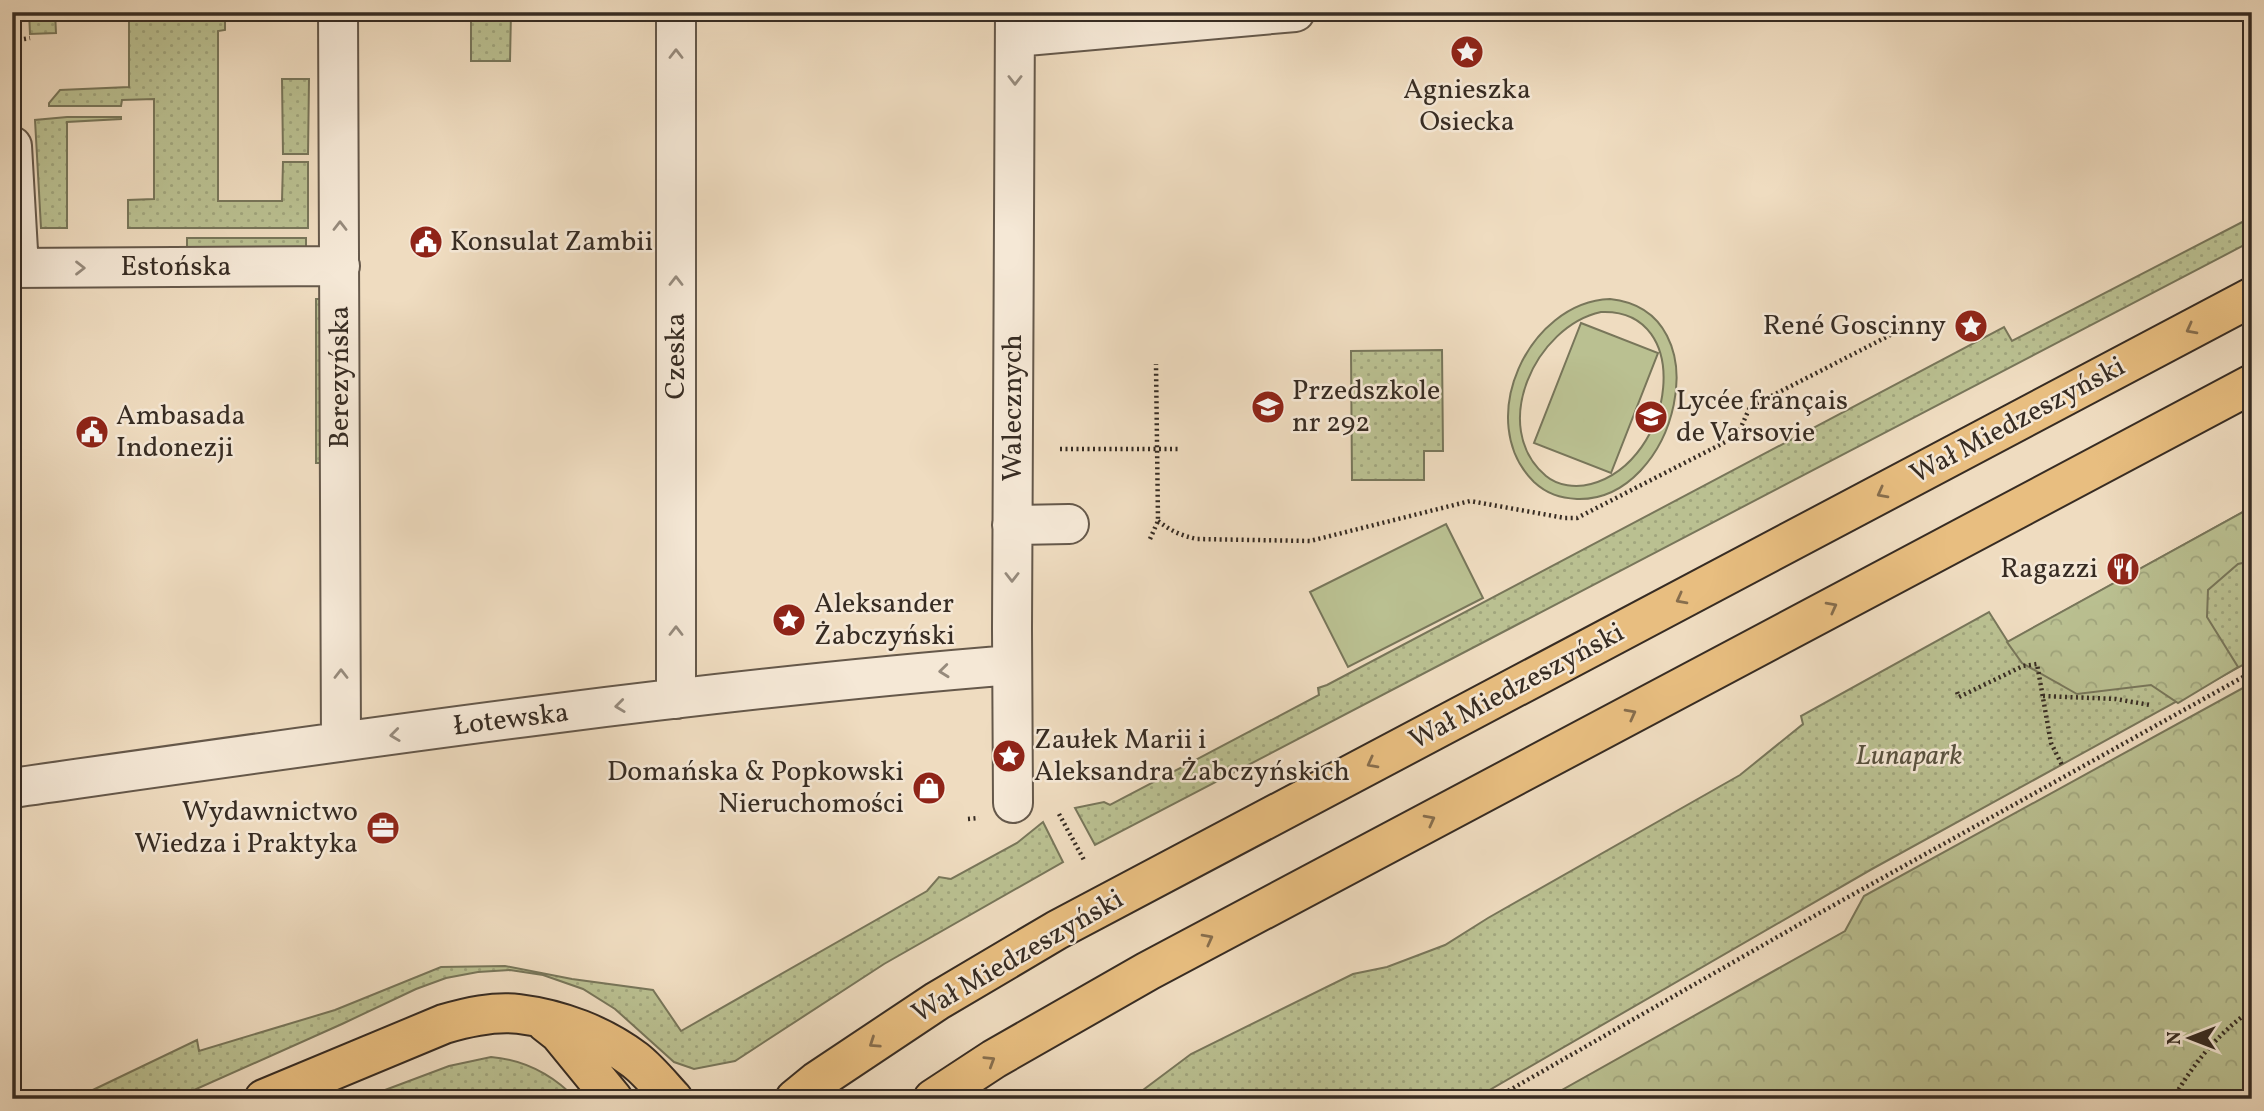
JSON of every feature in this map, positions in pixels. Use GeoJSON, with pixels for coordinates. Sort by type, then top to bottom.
{"type":"FeatureCollection","features":[{"type":"Feature","properties":{"kind":"main road","name":"Wał Miedzeszyński"},"geometry":{"type":"LineString","coordinates":[[795,1099],[817,1081],[937,1001],[1057,930],[2252,297]]}},
{"type":"Feature","properties":{"kind":"main road"},"geometry":{"type":"LineString","coordinates":[[933,1099],[994,1059],[1148,971],[2252,384]]}},
{"type":"Feature","properties":{"kind":"main road"},"geometry":{"type":"LineString","coordinates":[[264,1099],[444,1024],[473,1016],[519,1014],[575,1028],[607,1041],[639,1064],[673,1099]]}},
{"type":"Feature","properties":{"kind":"main road"},"geometry":{"type":"LineString","coordinates":[[541,1019],[559,1033],[611,1096]]}},
{"type":"Feature","properties":{"kind":"street","name":"Berezyńska"},"geometry":{"type":"LineString","coordinates":[[338,12],[341,742]]}},
{"type":"Feature","properties":{"kind":"street","name":"Czeska"},"geometry":{"type":"LineString","coordinates":[[676,12],[676,699]]}},
{"type":"Feature","properties":{"kind":"street"},"geometry":{"type":"LineString","coordinates":[[1015,24],[1295,12]]}},
{"type":"Feature","properties":{"kind":"street","name":"Walecznych"},"geometry":{"type":"LineString","coordinates":[[1013,803],[1015,24]]}},
{"type":"Feature","properties":{"kind":"street"},"geometry":{"type":"LineString","coordinates":[[12,146],[16,268]]}},
{"type":"Feature","properties":{"kind":"street","name":"Estońska"},"geometry":{"type":"LineString","coordinates":[[16,268],[340,266]]}},
{"type":"Feature","properties":{"kind":"street"},"geometry":{"type":"LineString","coordinates":[[1012,525],[1069,524]]}},
{"type":"Feature","properties":{"kind":"street","name":"Łotewska"},"geometry":{"type":"LineString","coordinates":[[12,788],[676,699],[1012,665]]}},
{"type":"Feature","properties":{"kind":"path"},"geometry":{"type":"LineString","coordinates":[[1158,521],[1169,530],[1197,539],[1310,541],[1470,501],[1577,518],[1737,436],[1750,407],[1906,327]]}},
{"type":"Feature","properties":{"kind":"path"},"geometry":{"type":"LineString","coordinates":[[1150,539],[1158,521],[1156,365]]}},
{"type":"Feature","properties":{"kind":"path"},"geometry":{"type":"LineString","coordinates":[[1060,449],[1181,449]]}},
{"type":"Feature","properties":{"kind":"path"},"geometry":{"type":"LineString","coordinates":[[1957,692],[1959,697],[2023,666],[2037,664],[2052,743],[2062,765]]}},
{"type":"Feature","properties":{"kind":"path"},"geometry":{"type":"LineString","coordinates":[[1494,1099],[1807,920],[2252,673]]}},
{"type":"Feature","properties":{"kind":"path"},"geometry":{"type":"LineString","coordinates":[[2043,696],[2116,699],[2150,705]]}},
{"type":"Feature","properties":{"kind":"path"},"geometry":{"type":"LineString","coordinates":[[1059,814],[1084,860]]}},
{"type":"Feature","properties":{"kind":"path"},"geometry":{"type":"LineString","coordinates":[[2173,1099],[2189,1072],[2226,1028],[2252,1009]]}},
{"type":"Feature","properties":{"kind":"green space"},"geometry":{"type":"Polygon","coordinates":[[[29,12],[55,12],[56,33],[30,34],[29,12]]]}},
{"type":"Feature","properties":{"kind":"green space"},"geometry":{"type":"Polygon","coordinates":[[[129,12],[225,12],[225,30],[218,31],[218,201],[282,201],[283,162],[308,162],[308,228],[128,228],[128,200],[154,199],[154,99],[122,100],[121,106],[49,106],[49,103],[60,90],[129,87],[129,12]]]}},
{"type":"Feature","properties":{"kind":"green space"},"geometry":{"type":"Polygon","coordinates":[[[471,12],[511,12],[510,61],[471,61],[471,12]]]}},
{"type":"Feature","properties":{"kind":"green space"},"geometry":{"type":"Polygon","coordinates":[[[282,79],[309,79],[308,154],[283,154],[282,79]]]}},
{"type":"Feature","properties":{"kind":"green space"},"geometry":{"type":"Polygon","coordinates":[[[67,117],[121,119],[67,122],[67,228],[41,228],[35,120],[67,117]]]}},
{"type":"Feature","properties":{"kind":"green space"},"geometry":{"type":"Polygon","coordinates":[[[2252,217],[2252,241],[1095,845],[1075,808],[1104,802],[1110,805],[1319,695],[1318,688],[2004,327],[2012,341],[2252,217]]]}},
{"type":"Feature","properties":{"kind":"green space"},"geometry":{"type":"Polygon","coordinates":[[[187,238],[306,238],[306,252],[187,256],[187,238]]]}},
{"type":"Feature","properties":{"kind":"green space"},"geometry":{"type":"Polygon","coordinates":[[[316,299],[324,299],[325,463],[316,463],[316,299]]]}},
{"type":"Feature","properties":{"kind":"green space"},"geometry":{"type":"Polygon","coordinates":[[[1610,299],[1645,311],[1667,336],[1676,368],[1674,405],[1661,440],[1640,471],[1612,492],[1577,499],[1554,495],[1534,482],[1516,457],[1509,429],[1510,399],[1518,369],[1534,342],[1555,320],[1581,305],[1610,299]],[[1601,312],[1578,321],[1557,337],[1540,357],[1527,381],[1521,406],[1521,432],[1529,455],[1546,476],[1556,482],[1573,486],[1591,484],[1620,470],[1642,447],[1656,418],[1663,388],[1662,359],[1651,334],[1631,317],[1601,312]]]}},
{"type":"Feature","properties":{"kind":"green space"},"geometry":{"type":"Polygon","coordinates":[[[1581,323],[1658,353],[1611,473],[1534,443],[1581,323]]]}},
{"type":"Feature","properties":{"kind":"green space"},"geometry":{"type":"Polygon","coordinates":[[[1442,350],[1443,451],[1424,451],[1424,480],[1352,480],[1351,351],[1442,350]]]}},
{"type":"Feature","properties":{"kind":"green space","name":"Lunapark"},"geometry":{"type":"Polygon","coordinates":[[[2252,507],[2252,660],[1872,869],[1474,1099],[1131,1099],[1191,1054],[1353,974],[1387,967],[1445,945],[1740,775],[1803,724],[1801,716],[1989,612],[2008,642],[2252,507]]]}},
{"type":"Feature","properties":{"kind":"green space"},"geometry":{"type":"Polygon","coordinates":[[[2252,507],[2252,561],[2238,564],[2208,590],[2207,617],[2238,667],[2178,703],[2151,685],[2077,694],[2022,663],[2007,642],[2252,507]]]}},
{"type":"Feature","properties":{"kind":"green space"},"geometry":{"type":"Polygon","coordinates":[[[1446,524],[1483,598],[1348,667],[1310,592],[1446,524]]]}},
{"type":"Feature","properties":{"kind":"green space"},"geometry":{"type":"Polygon","coordinates":[[[2252,683],[2252,1099],[1546,1099],[1845,931],[1864,896],[2252,683]]]}},
{"type":"Feature","properties":{"kind":"green space"},"geometry":{"type":"Polygon","coordinates":[[[1043,822],[1063,862],[884,964],[735,1061],[694,1069],[674,1062],[615,1009],[583,989],[543,975],[510,970],[446,978],[416,989],[174,1099],[74,1099],[197,1040],[199,1051],[335,1010],[441,967],[505,966],[572,979],[653,990],[681,1031],[927,891],[939,877],[951,879],[1017,843],[1043,822]]]}},
{"type":"Feature","properties":{"kind":"green space"},"geometry":{"type":"Polygon","coordinates":[[[491,1057],[527,1065],[557,1082],[576,1099],[361,1099],[449,1066],[491,1057]]]}},
{"type":"Feature","properties":{"kind":"place","name":"Agnieszka Osiecka"},"geometry":{"type":"Point","coordinates":[1467,52]}},
{"type":"Feature","properties":{"kind":"place","name":"Konsulat Zambii"},"geometry":{"type":"Point","coordinates":[426,242]}},
{"type":"Feature","properties":{"kind":"place","name":"René Goscinny"},"geometry":{"type":"Point","coordinates":[1971,326]}},
{"type":"Feature","properties":{"kind":"place","name":"Przedszkole nr 292"},"geometry":{"type":"Point","coordinates":[1268,407]}},
{"type":"Feature","properties":{"kind":"place","name":"Lycée français de Varsovie"},"geometry":{"type":"Point","coordinates":[1651,417]}},
{"type":"Feature","properties":{"kind":"place","name":"Ambasada Indonezji"},"geometry":{"type":"Point","coordinates":[92,432]}},
{"type":"Feature","properties":{"kind":"place","name":"Ragazzi"},"geometry":{"type":"Point","coordinates":[2123,569]}},
{"type":"Feature","properties":{"kind":"place","name":"Aleksander Żabczyński"},"geometry":{"type":"Point","coordinates":[789,620]}},
{"type":"Feature","properties":{"kind":"place","name":"Zaułek Marii i Aleksandra Żabczyńskich"},"geometry":{"type":"Point","coordinates":[1009,756]}},
{"type":"Feature","properties":{"kind":"place","name":"Domańska & Popkowski Nieruchomości"},"geometry":{"type":"Point","coordinates":[929,788]}},
{"type":"Feature","properties":{"kind":"place","name":"Wydawnictwo Wiedza i Praktyka"},"geometry":{"type":"Point","coordinates":[383,828]}}]}
